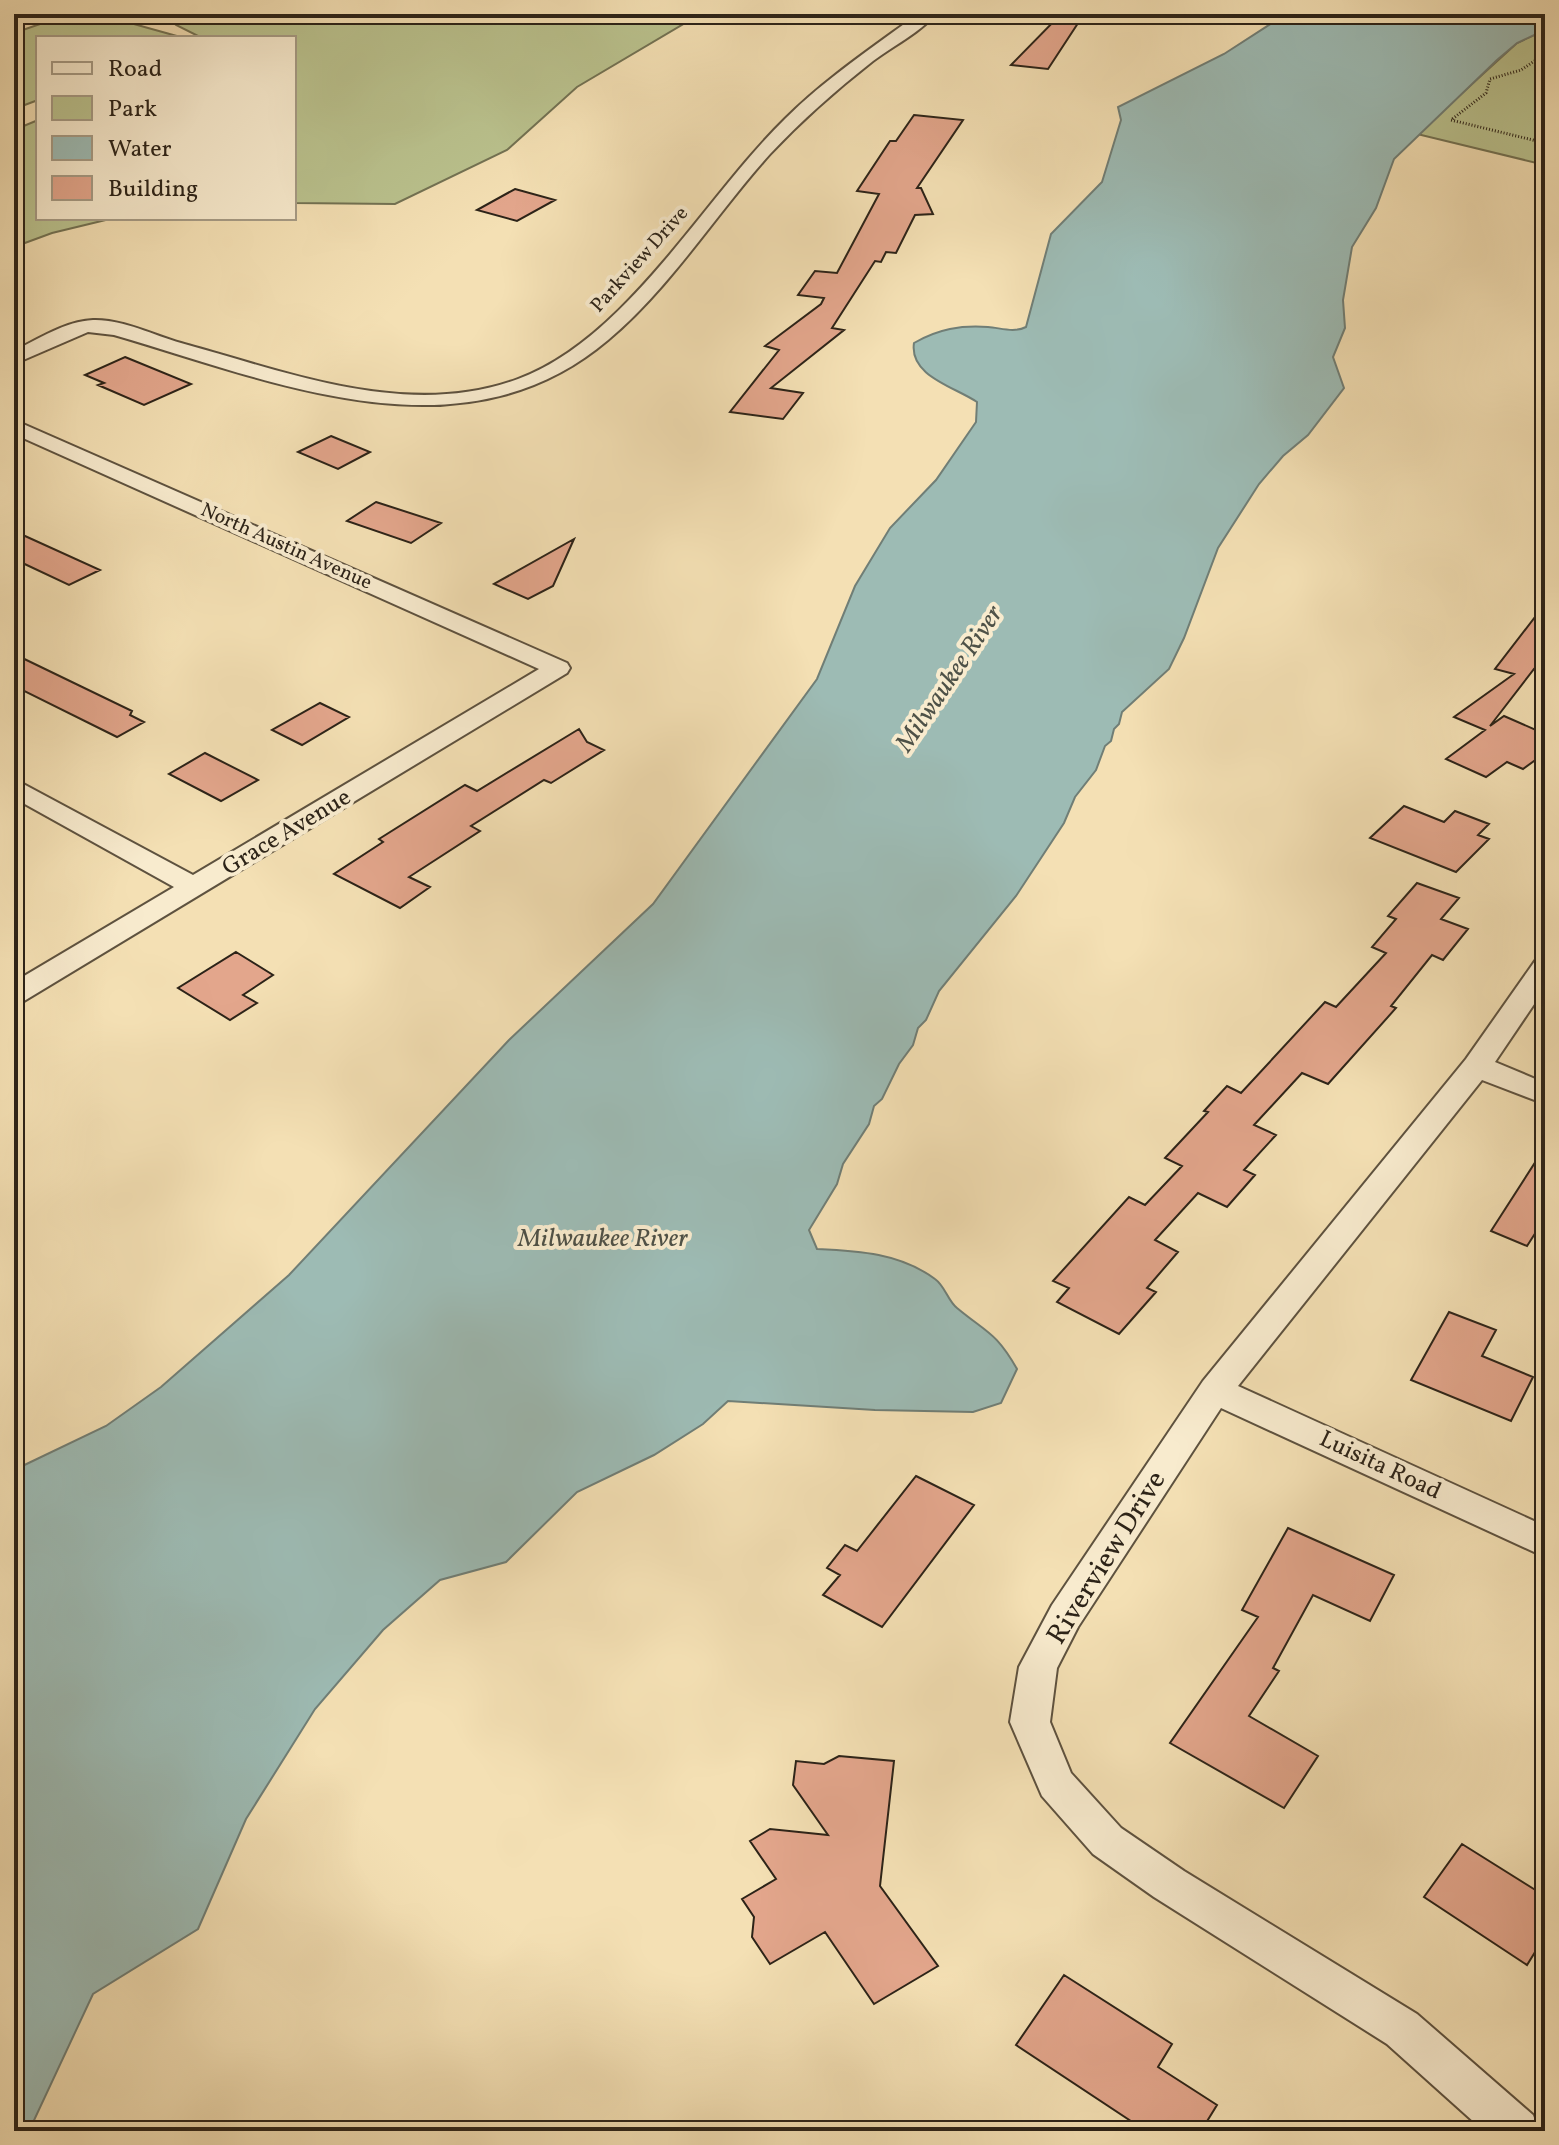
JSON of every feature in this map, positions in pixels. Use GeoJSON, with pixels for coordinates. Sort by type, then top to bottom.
{"type":"FeatureCollection","features":[{"type":"Feature","properties":{"kind":"street","name":"Parkview Drive"},"geometry":{"type":"LineString","coordinates":[[14,358],[91,326],[370,398],[433,402],[489,394],[523,384],[556,371],[626,313],[790,123],[845,75],[928,14]]}},
{"type":"Feature","properties":{"kind":"street","name":"North Austin Avenue"},"geometry":{"type":"LineString","coordinates":[[14,426],[558,668]]}},
{"type":"Feature","properties":{"kind":"street","name":"Grace Avenue"},"geometry":{"type":"LineString","coordinates":[[14,995],[558,668]]}},
{"type":"Feature","properties":{"kind":"street"},"geometry":{"type":"LineString","coordinates":[[14,787],[196,888]]}},
{"type":"Feature","properties":{"kind":"street","name":"Riverview Drive"},"geometry":{"type":"LineString","coordinates":[[1517,2131],[1402,2029],[1169,1884],[1107,1841],[1056,1784],[1030,1722],[1038,1667],[1065,1616],[1215,1390],[1477,1066],[1545,967]]}},
{"type":"Feature","properties":{"kind":"street"},"geometry":{"type":"LineString","coordinates":[[1477,1066],[1545,1094]]}},
{"type":"Feature","properties":{"kind":"street","name":"Luisita Road"},"geometry":{"type":"LineString","coordinates":[[1215,1390],[1545,1542]]}},
{"type":"Feature","properties":{"kind":"path"},"geometry":{"type":"LineString","coordinates":[[1545,54],[1521,70],[1490,79],[1486,93],[1451,120],[1545,143]]}},
{"type":"Feature","properties":{"kind":"green space"},"geometry":{"type":"Polygon","coordinates":[[[69,14],[98,14],[177,36],[36,36],[36,101],[14,109],[14,33],[69,14]]]}},
{"type":"Feature","properties":{"kind":"green space"},"geometry":{"type":"Polygon","coordinates":[[[164,14],[708,14],[687,22],[577,87],[507,150],[395,204],[296,203],[296,36],[198,36],[176,25],[164,14]]]}},
{"type":"Feature","properties":{"kind":"green space"},"geometry":{"type":"Polygon","coordinates":[[[1545,30],[1545,165],[1417,134],[1517,43],[1545,30]]]}},
{"type":"Feature","properties":{"kind":"green space"},"geometry":{"type":"Polygon","coordinates":[[[36,121],[36,220],[106,220],[52,233],[14,247],[14,130],[36,121]]]}},
{"type":"Feature","properties":{"kind":"water","name":"Milwaukee River"},"geometry":{"type":"Polygon","coordinates":[[[1286,14],[1545,14],[1545,30],[1517,43],[1497,60],[1394,159],[1376,208],[1352,247],[1343,300],[1345,328],[1333,357],[1344,388],[1308,435],[1283,456],[1259,484],[1218,548],[1169,669],[1122,712],[1096,770],[1075,797],[1064,823],[1016,896],[939,991],[926,1020],[918,1028],[913,1045],[899,1064],[882,1099],[874,1106],[869,1124],[843,1164],[837,1184],[809,1230],[817,1249],[893,1259],[922,1270],[938,1282],[954,1305],[997,1340],[1017,1369],[1001,1403],[973,1412],[728,1401],[703,1424],[654,1455],[577,1492],[506,1562],[440,1580],[383,1630],[315,1709],[246,1819],[198,1929],[93,1994],[29,2131],[14,2131],[14,1470],[106,1426],[161,1387],[289,1275],[509,1040],[653,904],[817,679],[855,586],[890,528],[936,480],[976,422],[977,402],[926,372],[914,354],[914,343],[932,334],[959,327],[1012,330],[1026,327],[1051,234],[1102,182],[1121,120],[1118,107],[1224,54],[1286,14]]]}},
{"type":"Feature","properties":{"kind":"building"},"geometry":{"type":"Polygon","coordinates":[[[1061,14],[1084,14],[1048,69],[1011,65],[1061,14]]]}},
{"type":"Feature","properties":{"kind":"building"},"geometry":{"type":"Polygon","coordinates":[[[914,115],[963,120],[917,188],[921,188],[933,214],[915,215],[896,253],[886,252],[881,262],[875,261],[832,328],[844,330],[771,388],[803,393],[783,419],[730,412],[779,350],[765,346],[821,304],[824,298],[798,295],[815,271],[837,273],[879,194],[857,191],[890,141],[896,141],[914,115]]]}},
{"type":"Feature","properties":{"kind":"building"},"geometry":{"type":"Polygon","coordinates":[[[515,189],[555,200],[517,221],[477,210],[515,189]]]}},
{"type":"Feature","properties":{"kind":"building"},"geometry":{"type":"Polygon","coordinates":[[[125,357],[191,384],[144,405],[98,385],[104,383],[85,375],[125,357]]]}},
{"type":"Feature","properties":{"kind":"building"},"geometry":{"type":"Polygon","coordinates":[[[331,436],[370,452],[338,469],[298,452],[331,436]]]}},
{"type":"Feature","properties":{"kind":"building"},"geometry":{"type":"Polygon","coordinates":[[[376,502],[441,523],[411,543],[347,521],[376,502]]]}},
{"type":"Feature","properties":{"kind":"building"},"geometry":{"type":"Polygon","coordinates":[[[14,531],[100,570],[69,585],[14,559],[14,531]]]}},
{"type":"Feature","properties":{"kind":"building"},"geometry":{"type":"Polygon","coordinates":[[[574,539],[553,586],[528,599],[494,584],[574,539]]]}},
{"type":"Feature","properties":{"kind":"building"},"geometry":{"type":"Polygon","coordinates":[[[1545,604],[1545,673],[1534,669],[1490,726],[1504,716],[1545,734],[1545,753],[1523,769],[1507,762],[1486,777],[1446,759],[1485,730],[1454,717],[1514,674],[1495,669],[1545,604]]]}},
{"type":"Feature","properties":{"kind":"building"},"geometry":{"type":"Polygon","coordinates":[[[14,654],[132,711],[130,715],[144,722],[117,737],[14,686],[14,654]]]}},
{"type":"Feature","properties":{"kind":"building"},"geometry":{"type":"Polygon","coordinates":[[[320,703],[349,717],[302,745],[272,730],[320,703]]]}},
{"type":"Feature","properties":{"kind":"building"},"geometry":{"type":"Polygon","coordinates":[[[579,729],[587,742],[604,750],[551,783],[544,780],[471,826],[480,831],[409,877],[430,887],[400,908],[334,874],[383,842],[379,839],[465,785],[477,791],[579,729]]]}},
{"type":"Feature","properties":{"kind":"building"},"geometry":{"type":"Polygon","coordinates":[[[205,753],[258,780],[221,801],[169,774],[205,753]]]}},
{"type":"Feature","properties":{"kind":"building"},"geometry":{"type":"Polygon","coordinates":[[[1404,806],[1444,822],[1455,811],[1489,824],[1478,835],[1489,839],[1456,872],[1370,838],[1404,806]]]}},
{"type":"Feature","properties":{"kind":"building"},"geometry":{"type":"Polygon","coordinates":[[[1417,883],[1459,898],[1441,919],[1468,929],[1443,960],[1432,955],[1391,1006],[1396,1008],[1328,1084],[1302,1073],[1254,1125],[1276,1135],[1244,1170],[1255,1175],[1227,1207],[1198,1193],[1155,1240],[1178,1252],[1147,1288],[1156,1292],[1119,1334],[1057,1302],[1069,1288],[1053,1281],[1129,1197],[1145,1205],[1182,1166],[1165,1158],[1208,1112],[1204,1111],[1227,1086],[1241,1093],[1325,1002],[1336,1007],[1386,953],[1372,947],[1396,919],[1388,916],[1417,883]]]}},
{"type":"Feature","properties":{"kind":"building"},"geometry":{"type":"Polygon","coordinates":[[[236,952],[273,975],[243,995],[257,1003],[230,1020],[178,988],[236,952]]]}},
{"type":"Feature","properties":{"kind":"building"},"geometry":{"type":"Polygon","coordinates":[[[1545,1147],[1545,1218],[1527,1246],[1491,1231],[1545,1147]]]}},
{"type":"Feature","properties":{"kind":"building"},"geometry":{"type":"Polygon","coordinates":[[[1449,1312],[1496,1330],[1482,1356],[1533,1377],[1511,1421],[1411,1380],[1449,1312]]]}},
{"type":"Feature","properties":{"kind":"building"},"geometry":{"type":"Polygon","coordinates":[[[916,1476],[974,1505],[882,1627],[823,1595],[840,1575],[827,1568],[845,1545],[857,1551],[916,1476]]]}},
{"type":"Feature","properties":{"kind":"building"},"geometry":{"type":"Polygon","coordinates":[[[1288,1528],[1394,1575],[1370,1621],[1313,1595],[1273,1668],[1279,1671],[1249,1716],[1318,1756],[1284,1808],[1170,1743],[1258,1617],[1242,1610],[1288,1528]]]}},
{"type":"Feature","properties":{"kind":"building"},"geometry":{"type":"Polygon","coordinates":[[[839,1756],[894,1761],[880,1886],[938,1966],[874,2004],[825,1932],[770,1964],[752,1937],[754,1917],[742,1899],[776,1879],[750,1841],[770,1829],[828,1835],[793,1785],[796,1761],[824,1764],[839,1756]]]}},
{"type":"Feature","properties":{"kind":"building"},"geometry":{"type":"Polygon","coordinates":[[[1462,1844],[1545,1896],[1545,1936],[1527,1965],[1424,1897],[1462,1844]]]}},
{"type":"Feature","properties":{"kind":"building"},"geometry":{"type":"Polygon","coordinates":[[[1064,1975],[1172,2044],[1158,2067],[1217,2105],[1201,2131],[1146,2131],[1016,2045],[1064,1975]]]}}]}
